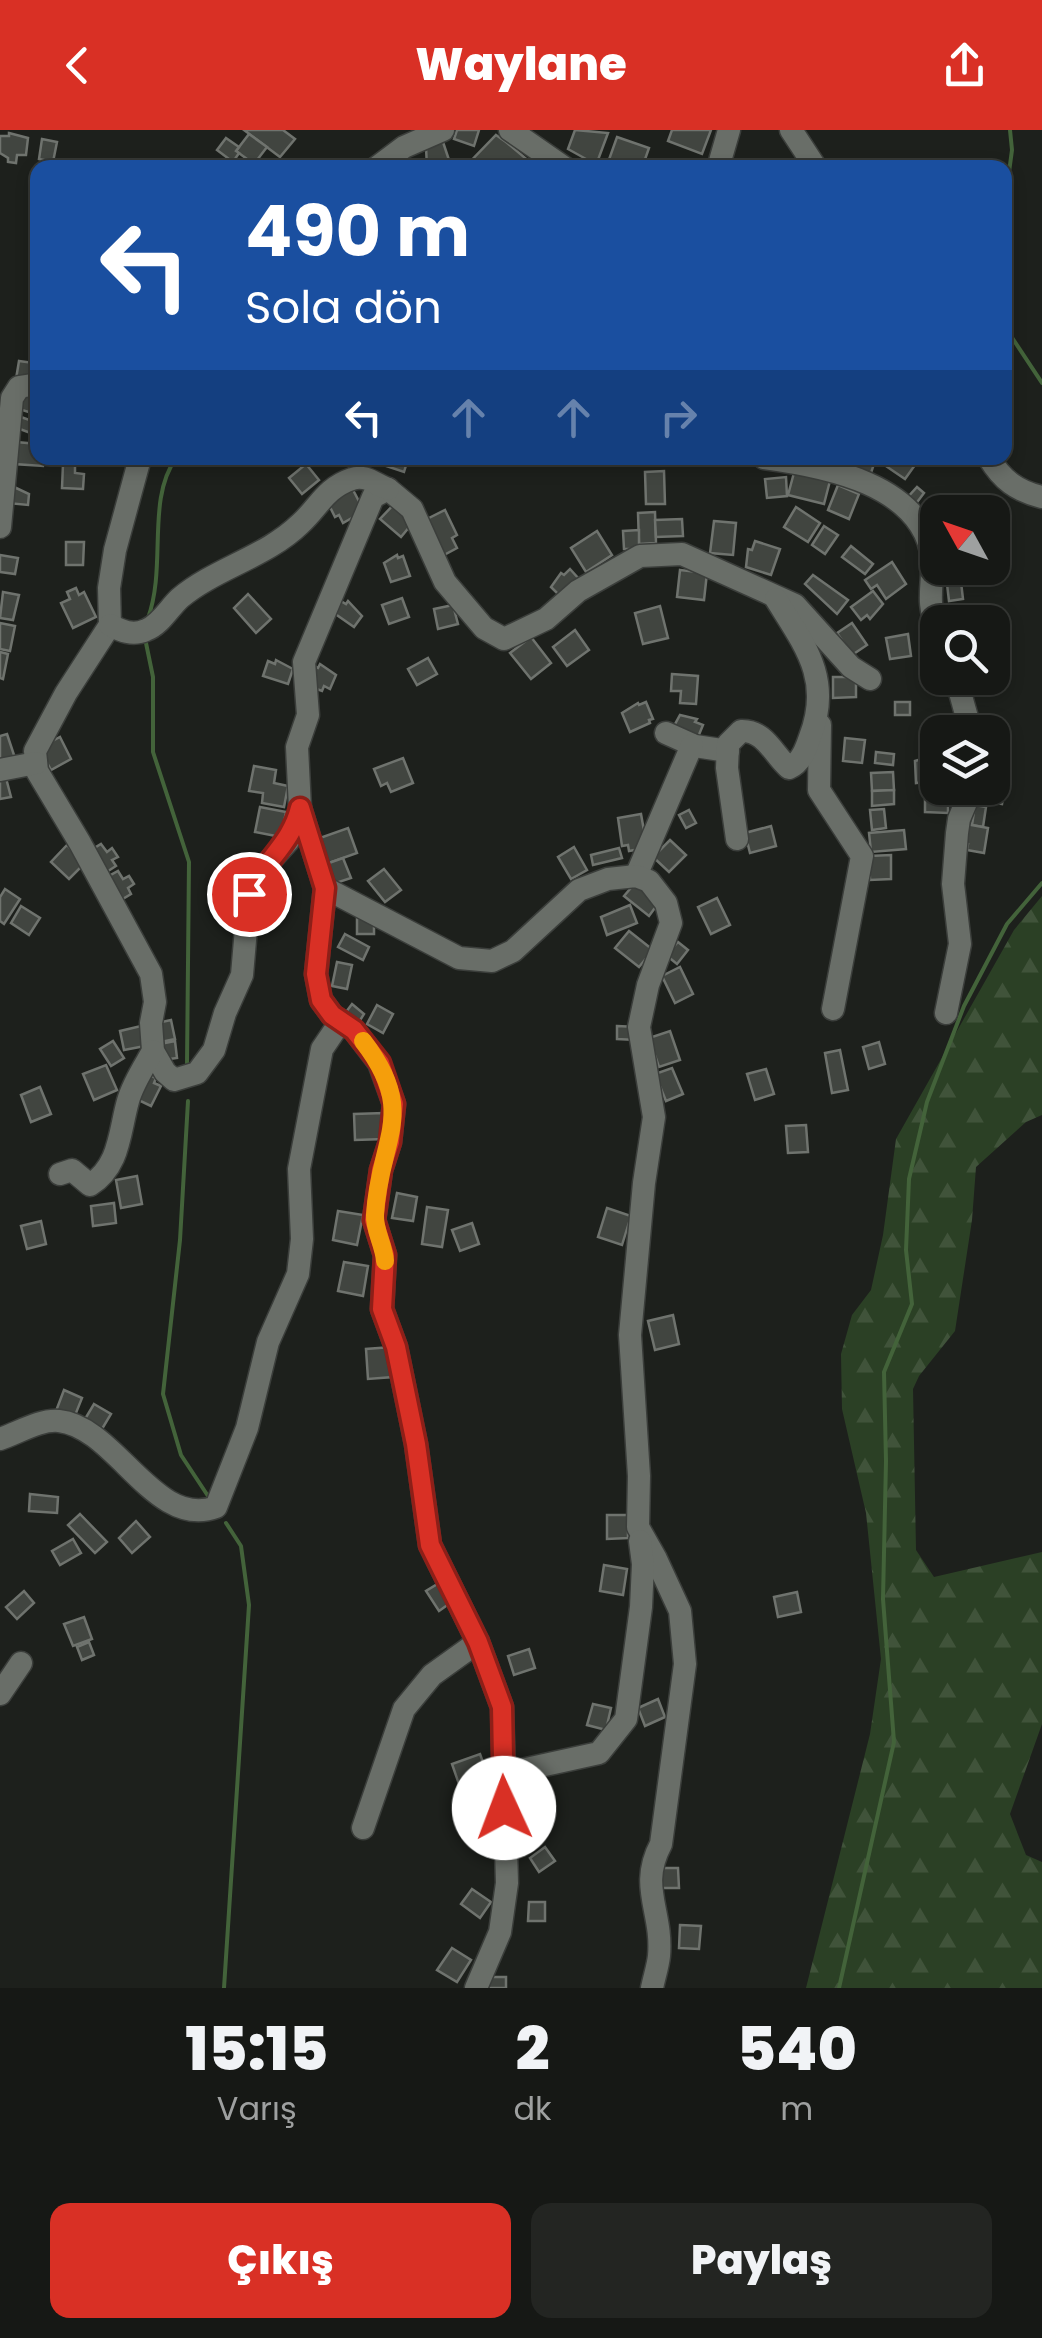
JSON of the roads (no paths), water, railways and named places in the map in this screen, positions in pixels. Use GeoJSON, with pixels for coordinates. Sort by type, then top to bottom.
{"type":"FeatureCollection","features":[{"type":"Feature","properties":{"kind":"street"},"geometry":{"type":"LineString","coordinates":[[387,160],[404,147],[444,130]]}},
{"type":"Feature","properties":{"kind":"street"},"geometry":{"type":"LineString","coordinates":[[510,130],[553,160]]}},
{"type":"Feature","properties":{"kind":"street"},"geometry":{"type":"LineString","coordinates":[[720,160],[729,130]]}},
{"type":"Feature","properties":{"kind":"street"},"geometry":{"type":"LineString","coordinates":[[791,130],[811,160]]}},
{"type":"Feature","properties":{"kind":"street"},"geometry":{"type":"LineString","coordinates":[[0,527],[12,398],[19,387],[30,385]]}},
{"type":"Feature","properties":{"kind":"street"},"geometry":{"type":"LineString","coordinates":[[140,465],[116,550],[109,588],[110,625],[35,751],[37,771],[151,974],[153,1051],[174,1080],[196,1074],[214,1050],[242,976],[249,894],[258,874],[288,841],[300,808]]}},
{"type":"Feature","properties":{"kind":"street"},"geometry":{"type":"LineString","coordinates":[[794,465],[868,482],[907,509],[924,528],[929,542],[931,605]]}},
{"type":"Feature","properties":{"kind":"street"},"geometry":{"type":"LineString","coordinates":[[993,465],[1021,492],[1042,498]]}},
{"type":"Feature","properties":{"kind":"street"},"geometry":{"type":"LineString","coordinates":[[110,625],[124,632],[143,632],[205,580],[272,545],[300,524],[326,492],[353,478],[377,475]]}},
{"type":"Feature","properties":{"kind":"street"},"geometry":{"type":"LineString","coordinates":[[377,475],[412,510],[445,582],[484,628],[504,639],[546,619],[578,591],[640,556],[682,554],[794,605],[851,667],[870,679]]}},
{"type":"Feature","properties":{"kind":"street"},"geometry":{"type":"LineString","coordinates":[[377,475],[374,497],[304,662],[308,715],[296,766],[300,808],[325,888],[316,974],[321,1000],[354,1030],[380,1063],[394,1104],[374,1220],[385,1255],[382,1309],[396,1347],[416,1444],[430,1545],[478,1642],[502,1707],[508,1883],[500,1932],[476,1988]]}},
{"type":"Feature","properties":{"kind":"street"},"geometry":{"type":"LineString","coordinates":[[774,596],[806,646],[820,684],[819,790],[862,856],[833,1009]]}},
{"type":"Feature","properties":{"kind":"street"},"geometry":{"type":"LineString","coordinates":[[737,839],[728,744],[741,731],[752,730],[769,743],[789,768],[796,765],[820,712]]}},
{"type":"Feature","properties":{"kind":"street"},"geometry":{"type":"LineString","coordinates":[[666,733],[692,745],[728,751]]}},
{"type":"Feature","properties":{"kind":"street"},"geometry":{"type":"LineString","coordinates":[[636,876],[692,745]]}},
{"type":"Feature","properties":{"kind":"street"},"geometry":{"type":"LineString","coordinates":[[0,770],[36,763]]}},
{"type":"Feature","properties":{"kind":"street"},"geometry":{"type":"LineString","coordinates":[[946,1013],[960,944],[953,884],[959,818],[965,805]]}},
{"type":"Feature","properties":{"kind":"street"},"geometry":{"type":"LineString","coordinates":[[325,888],[459,958],[492,961],[513,950],[579,890],[608,878],[636,876],[650,881],[666,903],[672,923],[648,985],[639,1027],[654,1117],[630,1335],[643,1564],[626,1719],[599,1753],[504,1774]]}},
{"type":"Feature","properties":{"kind":"street"},"geometry":{"type":"LineString","coordinates":[[0,1439],[34,1425],[60,1421],[88,1432],[172,1503],[199,1513],[216,1507],[246,1428],[268,1342],[298,1274],[302,1238],[298,1169],[322,1048],[341,1021]]}},
{"type":"Feature","properties":{"kind":"street"},"geometry":{"type":"LineString","coordinates":[[60,1174],[72,1170],[90,1186],[102,1178],[114,1158],[135,1084],[153,1051]]}},
{"type":"Feature","properties":{"kind":"street"},"geometry":{"type":"LineString","coordinates":[[638,1527],[680,1611],[685,1664],[661,1844],[651,1862],[648,1881],[655,1902],[659,1955],[652,1988]]}},
{"type":"Feature","properties":{"kind":"street"},"geometry":{"type":"LineString","coordinates":[[362,1828],[404,1709],[432,1675],[478,1642]]}},
{"type":"Feature","properties":{"kind":"street"},"geometry":{"type":"LineString","coordinates":[[0,1694],[21,1663]]}},
{"type":"Feature","properties":{"kind":"waterway"},"geometry":{"type":"LineString","coordinates":[[1010,130],[1011,160]]}},
{"type":"Feature","properties":{"kind":"waterway"},"geometry":{"type":"LineString","coordinates":[[1012,338],[1042,383]]}},
{"type":"Feature","properties":{"kind":"waterway"},"geometry":{"type":"LineString","coordinates":[[148,618],[156,577],[162,493],[172,465]]}},
{"type":"Feature","properties":{"kind":"waterway"},"geometry":{"type":"LineString","coordinates":[[146,643],[153,677],[153,752],[189,862],[187,1065]]}},
{"type":"Feature","properties":{"kind":"waterway"},"geometry":{"type":"LineString","coordinates":[[839,1988],[894,1742],[883,1599],[884,1372],[912,1304],[906,1250],[909,1179],[927,1102],[964,1006],[1007,924],[1042,883]]}},
{"type":"Feature","properties":{"kind":"waterway"},"geometry":{"type":"LineString","coordinates":[[188,1101],[180,1240],[163,1394],[181,1455],[208,1496]]}},
{"type":"Feature","properties":{"kind":"waterway"},"geometry":{"type":"LineString","coordinates":[[224,1988],[249,1605],[241,1546],[226,1523]]}}]}
